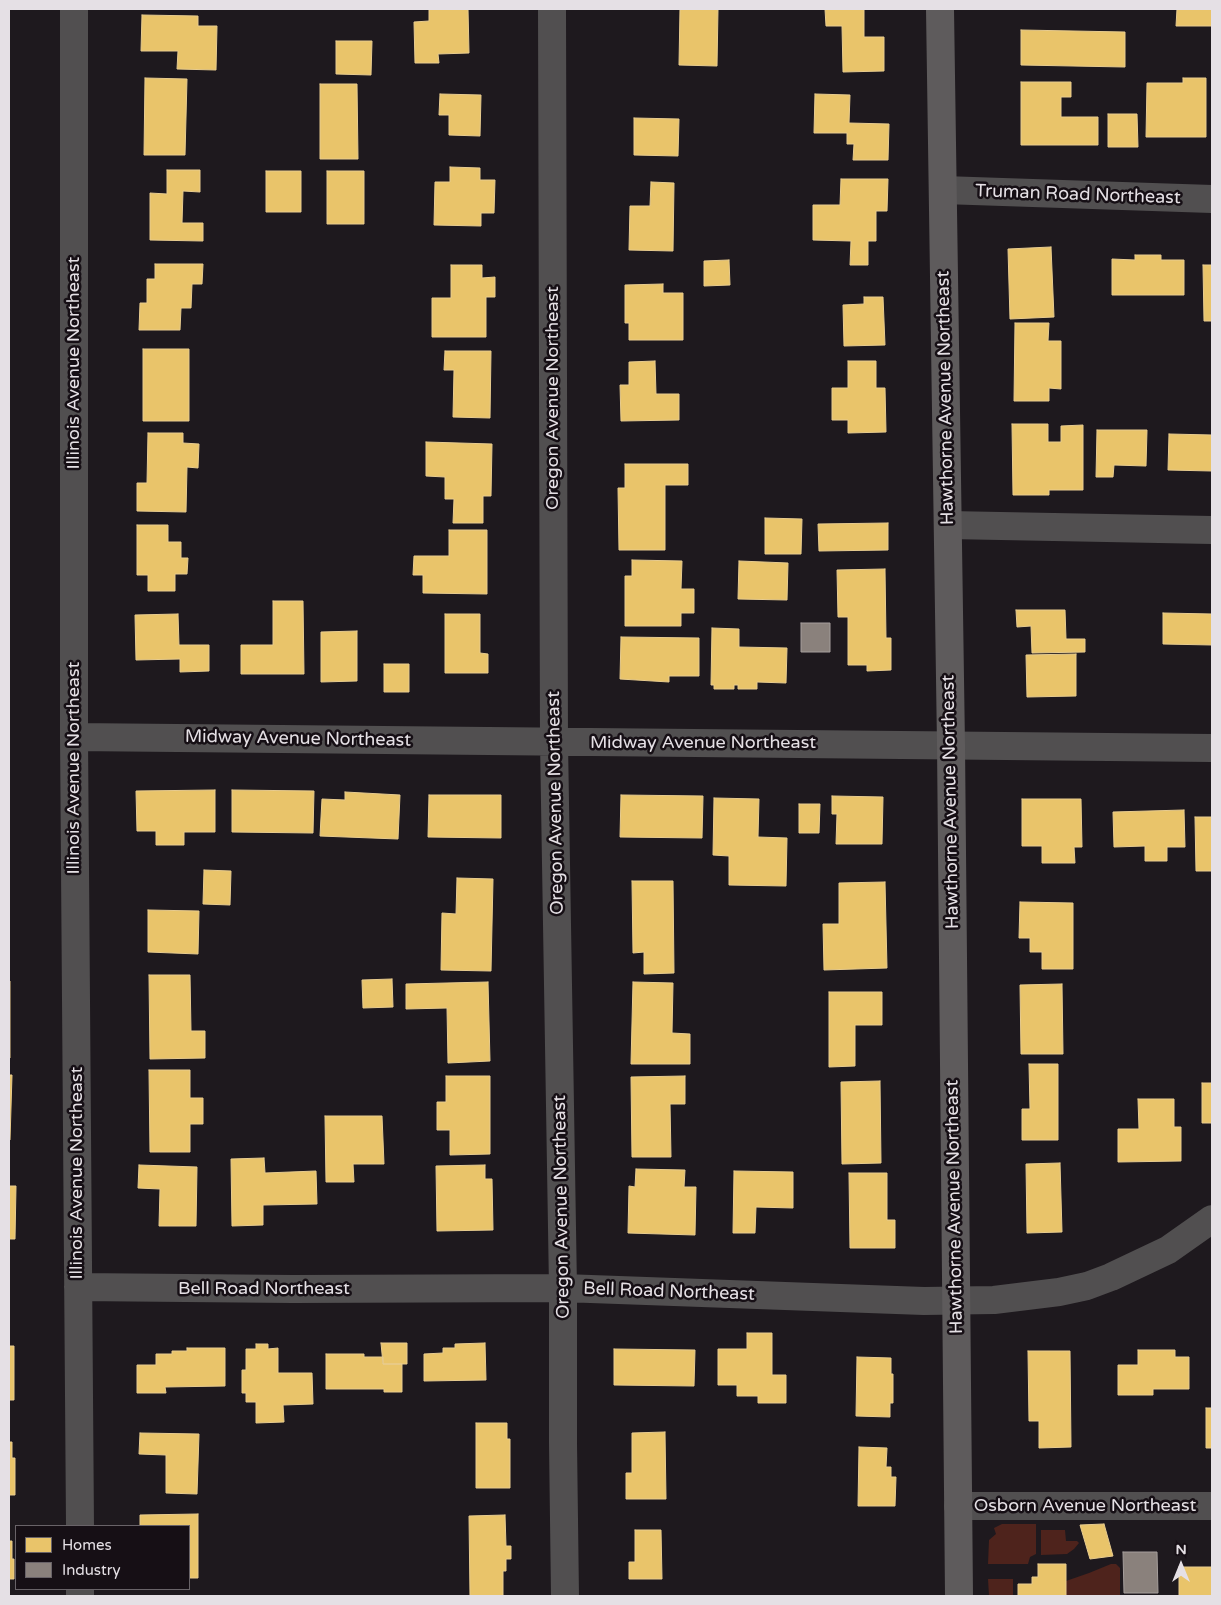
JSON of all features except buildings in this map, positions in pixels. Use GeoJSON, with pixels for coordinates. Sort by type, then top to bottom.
{"type":"FeatureCollection","features":[{"type":"Feature","properties":{"kind":"main road","name":"Hawthorne Avenue Northeast"},"geometry":{"type":"LineString","coordinates":[[940,9],[951,745],[959,1596]]}},
{"type":"Feature","properties":{"kind":"street","name":"Illinois Avenue Northeast"},"geometry":{"type":"LineString","coordinates":[[74,9],[74,737],[80,1525]]}},
{"type":"Feature","properties":{"kind":"street","name":"Oregon Avenue Northeast"},"geometry":{"type":"LineString","coordinates":[[552,9],[554,742],[566,1596]]}},
{"type":"Feature","properties":{"kind":"street","name":"Truman Road Northeast"},"geometry":{"type":"LineString","coordinates":[[943,190],[1212,199]]}},
{"type":"Feature","properties":{"kind":"street"},"geometry":{"type":"LineString","coordinates":[[948,525],[1212,530]]}},
{"type":"Feature","properties":{"kind":"street","name":"Midway Avenue Northeast"},"geometry":{"type":"LineString","coordinates":[[74,737],[1212,748]]}},
{"type":"Feature","properties":{"kind":"street","name":"Bell Road Northeast"},"geometry":{"type":"LineString","coordinates":[[78,1287],[293,1289],[563,1288],[956,1302],[994,1300],[1037,1296],[1087,1286],[1168,1250],[1212,1219]]}},
{"type":"Feature","properties":{"kind":"street","name":"Osborn Avenue Northeast"},"geometry":{"type":"LineString","coordinates":[[958,1506],[1212,1506]]}},
{"type":"Feature","properties":{"kind":"shaded area"},"geometry":{"type":"Polygon","coordinates":[[[1002,1524],[1036,1524],[1036,1554],[1030,1557],[1028,1564],[988,1564],[989,1540],[996,1534],[994,1528],[1002,1524]]]}},
{"type":"Feature","properties":{"kind":"shaded area"},"geometry":{"type":"Polygon","coordinates":[[[1041,1530],[1065,1530],[1066,1541],[1077,1541],[1079,1543],[1067,1554],[1041,1555],[1041,1530]]]}},
{"type":"Feature","properties":{"kind":"shaded area"},"geometry":{"type":"Polygon","coordinates":[[[1111,1564],[1116,1564],[1120,1568],[1120,1596],[1066,1596],[1066,1581],[1111,1564]]]}},
{"type":"Feature","properties":{"kind":"shaded area"},"geometry":{"type":"Polygon","coordinates":[[[988,1579],[1013,1579],[1013,1596],[989,1596],[988,1579]]]}}]}
